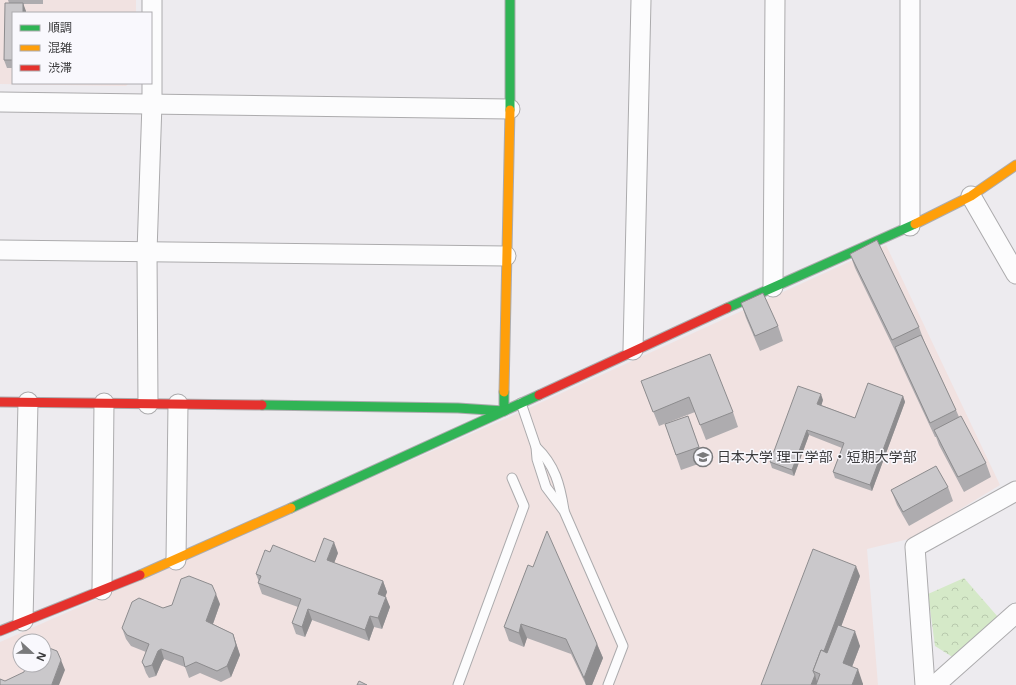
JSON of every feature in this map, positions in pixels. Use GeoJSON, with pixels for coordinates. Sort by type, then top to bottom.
{"type":"FeatureCollection","features":[{"type":"Feature","properties":{"kind":"street"},"geometry":{"type":"LineString","coordinates":[[148,404],[147,252],[152,103],[152,0]]}},
{"type":"Feature","properties":{"kind":"street"},"geometry":{"type":"LineString","coordinates":[[504,411],[510,109],[510,0]]}},
{"type":"Feature","properties":{"kind":"street"},"geometry":{"type":"LineString","coordinates":[[633,350],[640,0]]}},
{"type":"Feature","properties":{"kind":"street"},"geometry":{"type":"LineString","coordinates":[[773,287],[775,0]]}},
{"type":"Feature","properties":{"kind":"street"},"geometry":{"type":"LineString","coordinates":[[910,0],[910,226]]}},
{"type":"Feature","properties":{"kind":"street"},"geometry":{"type":"LineString","coordinates":[[0,102],[510,109]]}},
{"type":"Feature","properties":{"kind":"street"},"geometry":{"type":"LineString","coordinates":[[0,631],[176,560],[504,411],[633,350],[910,226],[972,196],[1016,165]]}},
{"type":"Feature","properties":{"kind":"street"},"geometry":{"type":"LineString","coordinates":[[972,196],[1016,274]]}},
{"type":"Feature","properties":{"kind":"street"},"geometry":{"type":"LineString","coordinates":[[0,250],[506,256]]}},
{"type":"Feature","properties":{"kind":"street"},"geometry":{"type":"LineString","coordinates":[[0,402],[458,408],[504,411]]}},
{"type":"Feature","properties":{"kind":"street"},"geometry":{"type":"LineString","coordinates":[[23,621],[28,402]]}},
{"type":"Feature","properties":{"kind":"street"},"geometry":{"type":"LineString","coordinates":[[102,590],[104,404]]}},
{"type":"Feature","properties":{"kind":"street"},"geometry":{"type":"LineString","coordinates":[[176,560],[178,404]]}},
{"type":"Feature","properties":{"kind":"street"},"geometry":{"type":"LineString","coordinates":[[925,685],[915,547],[1016,491]]}},
{"type":"Feature","properties":{"kind":"street"},"geometry":{"type":"LineString","coordinates":[[935,685],[1016,613]]}},
{"type":"Feature","properties":{"kind":"lane"},"geometry":{"type":"LineString","coordinates":[[521,403],[536,447],[537,459],[546,487],[564,511],[623,646],[608,685]]}},
{"type":"Feature","properties":{"kind":"lane"},"geometry":{"type":"LineString","coordinates":[[536,447],[553,467],[560,484],[564,511]]}},
{"type":"Feature","properties":{"kind":"lane"},"geometry":{"type":"LineString","coordinates":[[458,685],[524,506],[512,478]]}},
{"type":"Feature","properties":{"kind":"shaded area"},"geometry":{"type":"Polygon","coordinates":[[[0,0],[136,0],[136,12],[12,12],[12,84],[128,84],[126,86],[0,84],[0,0]]]}},
{"type":"Feature","properties":{"kind":"shaded area","name":"日本大学 理工学部・短期大学部"},"geometry":{"type":"Polygon","coordinates":[[[886,245],[1000,485],[913,538],[867,549],[878,685],[0,685],[0,642],[12,637],[12,673],[52,673],[52,633],[20,633],[507,418],[886,245]]]}},
{"type":"Feature","properties":{"kind":"green space"},"geometry":{"type":"Polygon","coordinates":[[[964,578],[998,617],[954,658],[935,646],[928,594],[964,578]]]}},
{"type":"Feature","properties":{"kind":"building"},"geometry":{"type":"Polygon","coordinates":[[[5,3],[23,3],[23,12],[12,12],[12,60],[4,60],[5,3]]]}},
{"type":"Feature","properties":{"kind":"building"},"geometry":{"type":"Polygon","coordinates":[[[877,240],[919,327],[892,340],[850,254],[877,240]]]}},
{"type":"Feature","properties":{"kind":"building"},"geometry":{"type":"Polygon","coordinates":[[[763,293],[778,326],[755,336],[741,303],[763,293]]]}},
{"type":"Feature","properties":{"kind":"building"},"geometry":{"type":"Polygon","coordinates":[[[921,335],[956,410],[930,423],[895,347],[921,335]]]}},
{"type":"Feature","properties":{"kind":"building"},"geometry":{"type":"Polygon","coordinates":[[[710,354],[733,412],[700,425],[689,397],[653,412],[641,381],[710,354]]]}},
{"type":"Feature","properties":{"kind":"building"},"geometry":{"type":"Polygon","coordinates":[[[868,383],[903,396],[870,485],[833,472],[844,443],[807,430],[792,470],[770,462],[798,386],[821,394],[817,404],[855,418],[868,383]]]}},
{"type":"Feature","properties":{"kind":"building"},"geometry":{"type":"Polygon","coordinates":[[[688,416],[699,447],[676,455],[665,424],[688,416]]]}},
{"type":"Feature","properties":{"kind":"building"},"geometry":{"type":"Polygon","coordinates":[[[961,416],[986,463],[958,477],[934,430],[961,416]]]}},
{"type":"Feature","properties":{"kind":"building"},"geometry":{"type":"Polygon","coordinates":[[[936,466],[948,487],[903,512],[891,490],[936,466]]]}},
{"type":"Feature","properties":{"kind":"building"},"geometry":{"type":"Polygon","coordinates":[[[547,531],[597,644],[584,678],[566,639],[521,624],[519,633],[504,627],[528,565],[533,567],[547,531]]]}},
{"type":"Feature","properties":{"kind":"building"},"geometry":{"type":"Polygon","coordinates":[[[324,538],[334,542],[327,560],[383,581],[378,594],[386,597],[378,618],[370,616],[365,630],[308,609],[302,627],[292,623],[301,599],[258,583],[261,576],[256,574],[265,550],[270,552],[273,545],[315,562],[324,538]]]}},
{"type":"Feature","properties":{"kind":"building"},"geometry":{"type":"Polygon","coordinates":[[[813,549],[856,566],[824,651],[821,650],[813,671],[815,675],[811,685],[761,685],[813,549]]]}},
{"type":"Feature","properties":{"kind":"building"},"geometry":{"type":"Polygon","coordinates":[[[189,576],[212,585],[216,594],[206,621],[233,634],[236,645],[227,666],[217,671],[196,662],[185,667],[183,657],[161,649],[158,651],[152,665],[145,667],[142,662],[149,644],[127,635],[122,628],[132,602],[139,598],[163,608],[172,605],[181,579],[189,576]]]}},
{"type":"Feature","properties":{"kind":"building"},"geometry":{"type":"Polygon","coordinates":[[[838,625],[855,631],[843,663],[858,669],[852,685],[816,685],[820,674],[813,671],[821,650],[827,653],[838,625]]]}},
{"type":"Feature","properties":{"kind":"building"},"geometry":{"type":"Polygon","coordinates":[[[52,649],[57,651],[61,660],[52,685],[0,685],[0,679],[5,681],[22,673],[52,673],[52,649]]]}},
{"type":"Feature","properties":{"kind":"building"},"geometry":{"type":"Polygon","coordinates":[[[359,681],[367,685],[357,685],[359,681]]]}},
{"type":"Feature","properties":{"kind":"traffic: fast"},"geometry":{"type":"LineString","coordinates":[[510,0],[510,110]]}},
{"type":"Feature","properties":{"kind":"traffic: fast"},"geometry":{"type":"LineString","coordinates":[[727,308],[915,224]]}},
{"type":"Feature","properties":{"kind":"traffic: fast"},"geometry":{"type":"LineString","coordinates":[[262,405],[458,408],[504,411],[504,392]]}},
{"type":"Feature","properties":{"kind":"traffic: fast"},"geometry":{"type":"LineString","coordinates":[[291,508],[539,395]]}},
{"type":"Feature","properties":{"kind":"traffic: slow"},"geometry":{"type":"LineString","coordinates":[[504,392],[510,110]]}},
{"type":"Feature","properties":{"kind":"traffic: slow"},"geometry":{"type":"LineString","coordinates":[[915,224],[971,196],[1016,165]]}},
{"type":"Feature","properties":{"kind":"traffic: slow"},"geometry":{"type":"LineString","coordinates":[[140,575],[291,508]]}},
{"type":"Feature","properties":{"kind":"traffic: jam"},"geometry":{"type":"LineString","coordinates":[[539,395],[727,308]]}},
{"type":"Feature","properties":{"kind":"traffic: jam"},"geometry":{"type":"LineString","coordinates":[[0,402],[262,405]]}},
{"type":"Feature","properties":{"kind":"traffic: jam"},"geometry":{"type":"LineString","coordinates":[[0,631],[140,575]]}},
{"type":"Feature","properties":{"kind":"place","name":"日本大学 理工学部・短期大学部"},"geometry":{"type":"Point","coordinates":[703,457]}}]}
